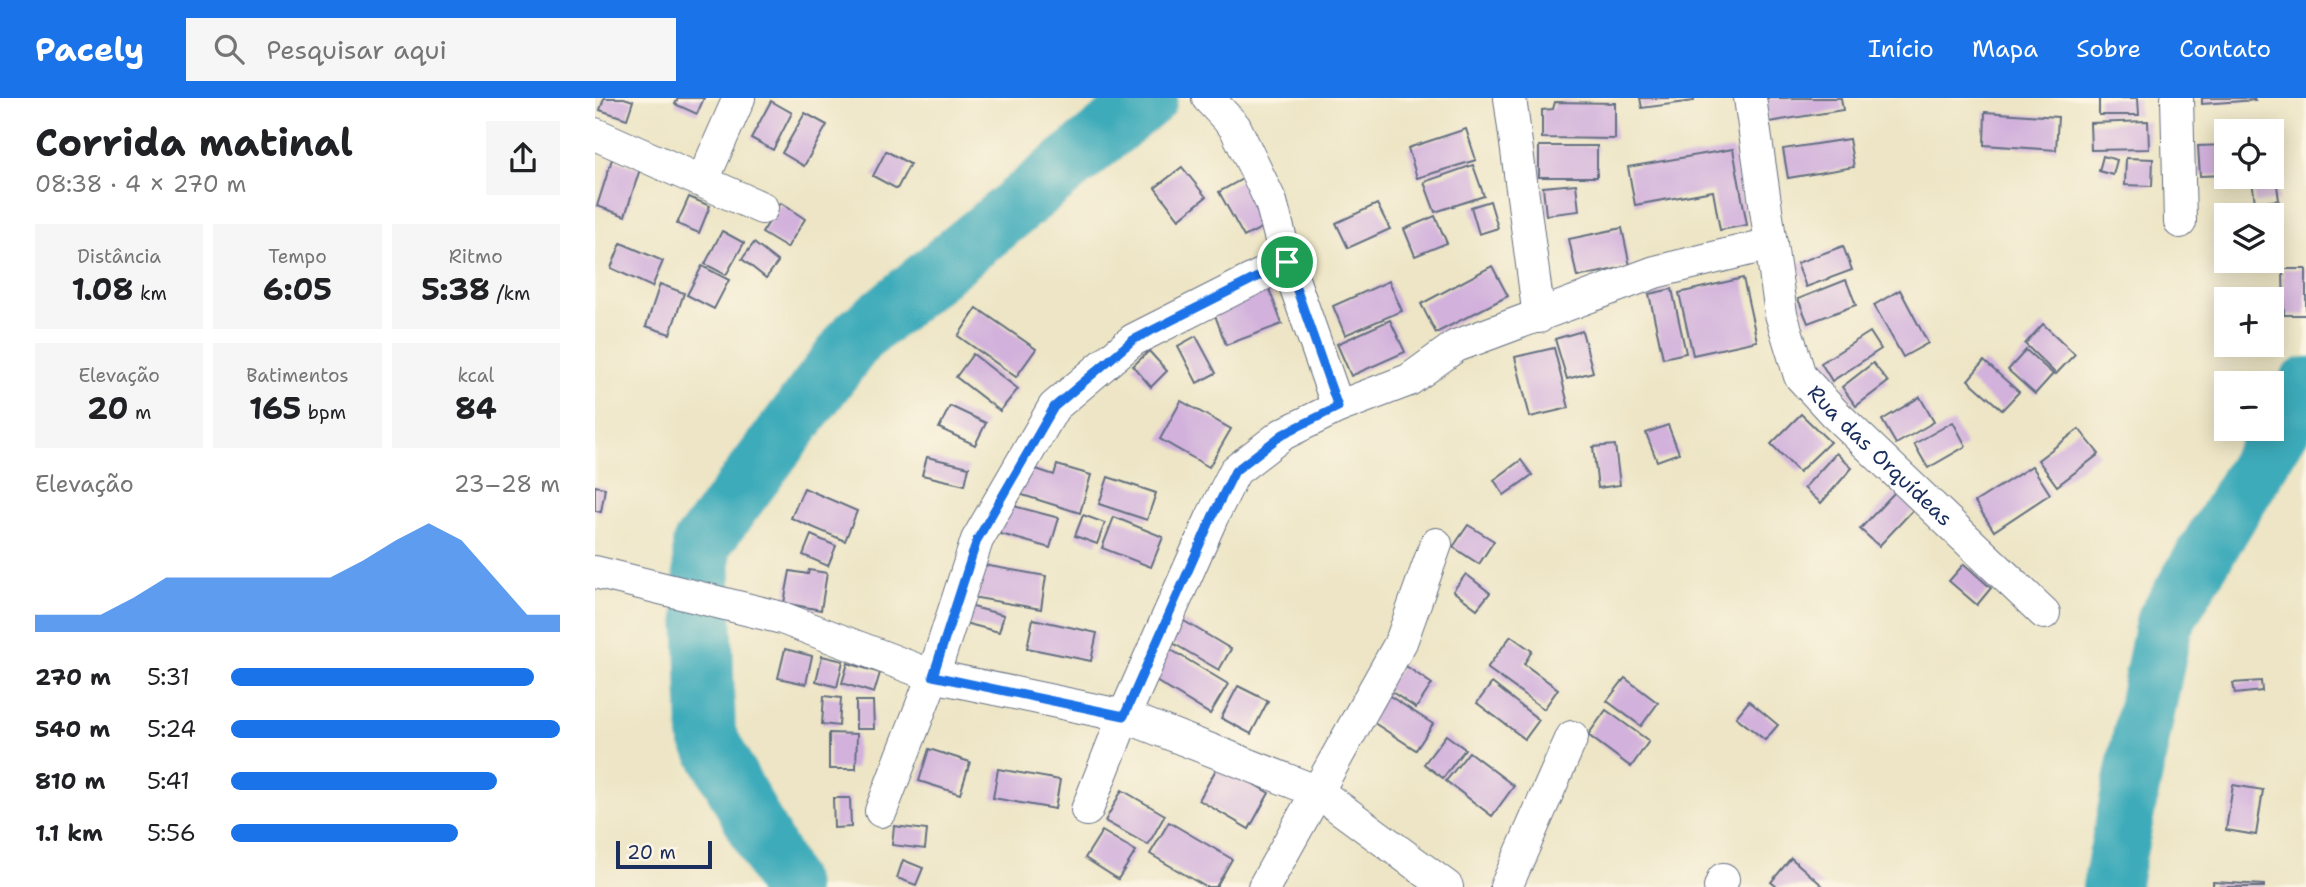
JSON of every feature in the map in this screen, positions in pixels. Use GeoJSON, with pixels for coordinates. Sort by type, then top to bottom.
{"type":"FeatureCollection","features":[{"type":"Feature","properties":{"kind":"street"},"geometry":{"type":"LineString","coordinates":[[703,180],[739,98]]}},
{"type":"Feature","properties":{"kind":"street"},"geometry":{"type":"LineString","coordinates":[[1208,98],[1235,127],[1271,202],[1287,262],[1338,407]]}},
{"type":"Feature","properties":{"kind":"street"},"geometry":{"type":"LineString","coordinates":[[1510,98],[1539,317]]}},
{"type":"Feature","properties":{"kind":"street","name":"Rua das Orquídeas"},"geometry":{"type":"LineString","coordinates":[[1750,98],[1781,314],[1800,376],[1834,413],[2044,613]]}},
{"type":"Feature","properties":{"kind":"street"},"geometry":{"type":"LineString","coordinates":[[2177,98],[2181,222]]}},
{"type":"Feature","properties":{"kind":"street"},"geometry":{"type":"LineString","coordinates":[[595,134],[762,208]]}},
{"type":"Feature","properties":{"kind":"street"},"geometry":{"type":"LineString","coordinates":[[1087,810],[1124,716],[1235,471],[1283,434],[1338,407],[1409,380],[1456,346],[1655,272],[1771,244]]}},
{"type":"Feature","properties":{"kind":"street"},"geometry":{"type":"LineString","coordinates":[[881,811],[933,676],[977,540],[1054,407],[1133,340],[1287,262]]}},
{"type":"Feature","properties":{"kind":"street"},"geometry":{"type":"LineString","coordinates":[[1264,887],[1401,642],[1436,544]]}},
{"type":"Feature","properties":{"kind":"street"},"geometry":{"type":"LineString","coordinates":[[595,572],[782,618],[933,676],[1124,716],[1318,792],[1447,887]]}},
{"type":"Feature","properties":{"kind":"street"},"geometry":{"type":"LineString","coordinates":[[1506,887],[1571,737]]}},
{"type":"Feature","properties":{"kind":"building"},"geometry":{"type":"Polygon","coordinates":[[[604,98],[633,101],[627,119],[600,110],[604,98]]]}},
{"type":"Feature","properties":{"kind":"building"},"geometry":{"type":"Polygon","coordinates":[[[678,98],[704,98],[697,114],[675,104],[678,98]]]}},
{"type":"Feature","properties":{"kind":"building"},"geometry":{"type":"Polygon","coordinates":[[[1640,98],[1694,98],[1694,101],[1642,108],[1640,98]]]}},
{"type":"Feature","properties":{"kind":"building"},"geometry":{"type":"Polygon","coordinates":[[[1765,98],[1841,98],[1843,110],[1769,122],[1765,98]]]}},
{"type":"Feature","properties":{"kind":"building"},"geometry":{"type":"Polygon","coordinates":[[[2099,98],[2138,98],[2139,115],[2099,115],[2099,98]]]}},
{"type":"Feature","properties":{"kind":"building"},"geometry":{"type":"Polygon","coordinates":[[[2202,98],[2254,98],[2255,100],[2202,104],[2202,98]]]}},
{"type":"Feature","properties":{"kind":"building"},"geometry":{"type":"Polygon","coordinates":[[[771,101],[792,113],[773,150],[751,138],[771,101]]]}},
{"type":"Feature","properties":{"kind":"building"},"geometry":{"type":"Polygon","coordinates":[[[1555,102],[1615,103],[1615,139],[1542,138],[1542,110],[1553,109],[1555,102]]]}},
{"type":"Feature","properties":{"kind":"building"},"geometry":{"type":"Polygon","coordinates":[[[1985,112],[2058,117],[2056,150],[1984,145],[1985,112]]]}},
{"type":"Feature","properties":{"kind":"building"},"geometry":{"type":"Polygon","coordinates":[[[805,113],[827,125],[804,166],[782,153],[805,113]]]}},
{"type":"Feature","properties":{"kind":"building"},"geometry":{"type":"Polygon","coordinates":[[[2148,121],[2149,149],[2091,150],[2090,123],[2148,121]]]}},
{"type":"Feature","properties":{"kind":"building"},"geometry":{"type":"Polygon","coordinates":[[[1466,129],[1476,160],[1417,178],[1408,148],[1466,129]]]}},
{"type":"Feature","properties":{"kind":"building"},"geometry":{"type":"Polygon","coordinates":[[[1849,139],[1854,167],[1788,178],[1783,149],[1849,139]]]}},
{"type":"Feature","properties":{"kind":"building"},"geometry":{"type":"Polygon","coordinates":[[[2214,145],[2214,175],[2200,176],[2198,146],[2214,145]]]}},
{"type":"Feature","properties":{"kind":"building"},"geometry":{"type":"Polygon","coordinates":[[[1539,146],[1597,146],[1597,177],[1539,177],[1539,146]]]}},
{"type":"Feature","properties":{"kind":"building"},"geometry":{"type":"Polygon","coordinates":[[[1733,149],[1747,225],[1720,230],[1713,191],[1635,205],[1628,167],[1733,149]]]}},
{"type":"Feature","properties":{"kind":"building"},"geometry":{"type":"Polygon","coordinates":[[[886,151],[910,164],[897,189],[873,176],[886,151]]]}},
{"type":"Feature","properties":{"kind":"building"},"geometry":{"type":"Polygon","coordinates":[[[2103,156],[2117,160],[2113,175],[2099,171],[2103,156]]]}},
{"type":"Feature","properties":{"kind":"building"},"geometry":{"type":"Polygon","coordinates":[[[2126,158],[2153,159],[2152,186],[2125,185],[2126,158]]]}},
{"type":"Feature","properties":{"kind":"building"},"geometry":{"type":"Polygon","coordinates":[[[612,159],[640,169],[625,216],[597,206],[612,159]]]}},
{"type":"Feature","properties":{"kind":"building"},"geometry":{"type":"Polygon","coordinates":[[[1473,165],[1484,196],[1435,212],[1424,182],[1473,165]]]}},
{"type":"Feature","properties":{"kind":"building"},"geometry":{"type":"Polygon","coordinates":[[[1182,167],[1206,197],[1179,219],[1155,188],[1182,167]]]}},
{"type":"Feature","properties":{"kind":"building"},"geometry":{"type":"Polygon","coordinates":[[[1246,177],[1271,223],[1244,237],[1219,192],[1246,177]]]}},
{"type":"Feature","properties":{"kind":"building"},"geometry":{"type":"Polygon","coordinates":[[[1576,184],[1579,211],[1546,215],[1543,187],[1576,184]]]}},
{"type":"Feature","properties":{"kind":"building"},"geometry":{"type":"Polygon","coordinates":[[[2253,189],[2278,189],[2279,200],[2255,203],[2253,189]]]}},
{"type":"Feature","properties":{"kind":"building"},"geometry":{"type":"Polygon","coordinates":[[[689,197],[710,206],[699,233],[677,224],[689,197]]]}},
{"type":"Feature","properties":{"kind":"building"},"geometry":{"type":"Polygon","coordinates":[[[1490,201],[1498,228],[1479,234],[1471,207],[1490,201]]]}},
{"type":"Feature","properties":{"kind":"building"},"geometry":{"type":"Polygon","coordinates":[[[781,203],[805,219],[787,248],[762,233],[781,203]]]}},
{"type":"Feature","properties":{"kind":"building"},"geometry":{"type":"Polygon","coordinates":[[[1377,204],[1390,229],[1348,248],[1336,223],[1377,204]]]}},
{"type":"Feature","properties":{"kind":"building"},"geometry":{"type":"Polygon","coordinates":[[[1435,216],[1447,243],[1415,256],[1404,229],[1435,216]]]}},
{"type":"Feature","properties":{"kind":"building"},"geometry":{"type":"Polygon","coordinates":[[[1622,228],[1630,266],[1577,277],[1569,239],[1622,228]]]}},
{"type":"Feature","properties":{"kind":"building"},"geometry":{"type":"Polygon","coordinates":[[[722,231],[744,243],[726,275],[705,264],[722,231]]]}},
{"type":"Feature","properties":{"kind":"building"},"geometry":{"type":"Polygon","coordinates":[[[621,243],[663,261],[652,287],[611,268],[621,243]]]}},
{"type":"Feature","properties":{"kind":"building"},"geometry":{"type":"Polygon","coordinates":[[[754,243],[778,262],[766,278],[742,259],[754,243]]]}},
{"type":"Feature","properties":{"kind":"building"},"geometry":{"type":"Polygon","coordinates":[[[1843,246],[1852,270],[1806,287],[1797,263],[1843,246]]]}},
{"type":"Feature","properties":{"kind":"building"},"geometry":{"type":"Polygon","coordinates":[[[702,266],[729,280],[714,309],[687,295],[702,266]]]}},
{"type":"Feature","properties":{"kind":"building"},"geometry":{"type":"Polygon","coordinates":[[[1492,266],[1508,296],[1436,333],[1421,304],[1492,266]]]}},
{"type":"Feature","properties":{"kind":"building"},"geometry":{"type":"Polygon","coordinates":[[[2284,269],[2306,269],[2306,315],[2284,315],[2284,269]]]}},
{"type":"Feature","properties":{"kind":"building"},"geometry":{"type":"Polygon","coordinates":[[[1743,278],[1757,341],[1693,355],[1679,293],[1743,278]]]}},
{"type":"Feature","properties":{"kind":"building"},"geometry":{"type":"Polygon","coordinates":[[[1846,280],[1856,305],[1808,323],[1798,299],[1846,280]]]}},
{"type":"Feature","properties":{"kind":"building"},"geometry":{"type":"Polygon","coordinates":[[[1389,281],[1402,311],[1345,335],[1333,306],[1389,281]]]}},
{"type":"Feature","properties":{"kind":"building"},"geometry":{"type":"Polygon","coordinates":[[[660,284],[684,293],[670,334],[646,326],[660,284]]]}},
{"type":"Feature","properties":{"kind":"building"},"geometry":{"type":"Polygon","coordinates":[[[1268,286],[1282,324],[1226,345],[1212,307],[1268,286]]]}},
{"type":"Feature","properties":{"kind":"building"},"geometry":{"type":"Polygon","coordinates":[[[1672,289],[1686,353],[1663,358],[1649,294],[1672,289]]]}},
{"type":"Feature","properties":{"kind":"building"},"geometry":{"type":"Polygon","coordinates":[[[1900,290],[1928,343],[1903,357],[1874,305],[1900,290]]]}},
{"type":"Feature","properties":{"kind":"building"},"geometry":{"type":"Polygon","coordinates":[[[977,308],[1036,349],[1016,377],[958,336],[977,308]]]}},
{"type":"Feature","properties":{"kind":"building"},"geometry":{"type":"Polygon","coordinates":[[[1390,320],[1405,352],[1351,376],[1337,344],[1390,320]]]}},
{"type":"Feature","properties":{"kind":"building"},"geometry":{"type":"Polygon","coordinates":[[[2043,324],[2075,354],[2056,374],[2025,344],[2043,324]]]}},
{"type":"Feature","properties":{"kind":"building"},"geometry":{"type":"Polygon","coordinates":[[[1582,331],[1593,372],[1567,379],[1555,339],[1582,331]]]}},
{"type":"Feature","properties":{"kind":"building"},"geometry":{"type":"Polygon","coordinates":[[[1870,332],[1881,349],[1832,381],[1821,363],[1870,332]]]}},
{"type":"Feature","properties":{"kind":"building"},"geometry":{"type":"Polygon","coordinates":[[[1196,336],[1216,373],[1197,383],[1178,346],[1196,336]]]}},
{"type":"Feature","properties":{"kind":"building"},"geometry":{"type":"Polygon","coordinates":[[[1554,348],[1569,408],[1530,417],[1515,357],[1554,348]]]}},
{"type":"Feature","properties":{"kind":"building"},"geometry":{"type":"Polygon","coordinates":[[[2026,350],[2053,374],[2035,394],[2008,370],[2026,350]]]}},
{"type":"Feature","properties":{"kind":"building"},"geometry":{"type":"Polygon","coordinates":[[[1149,351],[1167,371],[1151,387],[1133,366],[1149,351]]]}},
{"type":"Feature","properties":{"kind":"building"},"geometry":{"type":"Polygon","coordinates":[[[973,354],[1018,389],[1000,411],[956,377],[973,354]]]}},
{"type":"Feature","properties":{"kind":"building"},"geometry":{"type":"Polygon","coordinates":[[[1984,361],[2019,392],[2002,410],[1968,380],[1984,361]]]}},
{"type":"Feature","properties":{"kind":"building"},"geometry":{"type":"Polygon","coordinates":[[[1873,363],[1888,382],[1856,406],[1842,387],[1873,363]]]}},
{"type":"Feature","properties":{"kind":"building"},"geometry":{"type":"Polygon","coordinates":[[[1920,397],[1934,422],[1896,444],[1882,420],[1920,397]]]}},
{"type":"Feature","properties":{"kind":"building"},"geometry":{"type":"Polygon","coordinates":[[[1181,401],[1231,429],[1209,467],[1160,439],[1181,401]]]}},
{"type":"Feature","properties":{"kind":"building"},"geometry":{"type":"Polygon","coordinates":[[[950,406],[986,423],[975,445],[939,428],[950,406]]]}},
{"type":"Feature","properties":{"kind":"building"},"geometry":{"type":"Polygon","coordinates":[[[1801,414],[1830,442],[1799,472],[1771,444],[1801,414]]]}},
{"type":"Feature","properties":{"kind":"building"},"geometry":{"type":"Polygon","coordinates":[[[1953,422],[1966,446],[1928,468],[1914,444],[1953,422]]]}},
{"type":"Feature","properties":{"kind":"building"},"geometry":{"type":"Polygon","coordinates":[[[1668,425],[1679,453],[1657,461],[1646,433],[1668,425]]]}},
{"type":"Feature","properties":{"kind":"building"},"geometry":{"type":"Polygon","coordinates":[[[2079,429],[2099,454],[2057,486],[2038,460],[2079,429]]]}},
{"type":"Feature","properties":{"kind":"building"},"geometry":{"type":"Polygon","coordinates":[[[1615,445],[1620,485],[1598,488],[1593,447],[1615,445]]]}},
{"type":"Feature","properties":{"kind":"building"},"geometry":{"type":"Polygon","coordinates":[[[1836,453],[1852,468],[1821,503],[1804,488],[1836,453]]]}},
{"type":"Feature","properties":{"kind":"building"},"geometry":{"type":"Polygon","coordinates":[[[927,457],[969,467],[965,485],[922,475],[927,457]]]}},
{"type":"Feature","properties":{"kind":"building"},"geometry":{"type":"Polygon","coordinates":[[[1521,460],[1532,475],[1504,495],[1494,480],[1521,460]]]}},
{"type":"Feature","properties":{"kind":"building"},"geometry":{"type":"Polygon","coordinates":[[[1024,465],[1054,475],[1057,465],[1091,475],[1080,513],[1016,493],[1024,465]]]}},
{"type":"Feature","properties":{"kind":"building"},"geometry":{"type":"Polygon","coordinates":[[[2032,466],[2050,494],[1994,531],[1975,502],[2032,466]]]}},
{"type":"Feature","properties":{"kind":"building"},"geometry":{"type":"Polygon","coordinates":[[[1108,477],[1156,493],[1147,520],[1099,504],[1108,477]]]}},
{"type":"Feature","properties":{"kind":"building"},"geometry":{"type":"Polygon","coordinates":[[[595,486],[605,488],[601,512],[595,511],[595,486]]]}},
{"type":"Feature","properties":{"kind":"building"},"geometry":{"type":"Polygon","coordinates":[[[804,488],[857,511],[845,541],[791,518],[804,488]]]}},
{"type":"Feature","properties":{"kind":"building"},"geometry":{"type":"Polygon","coordinates":[[[1895,492],[1913,510],[1879,546],[1860,529],[1895,492]]]}},
{"type":"Feature","properties":{"kind":"building"},"geometry":{"type":"Polygon","coordinates":[[[1002,503],[1059,518],[1050,548],[994,532],[1002,503]]]}},
{"type":"Feature","properties":{"kind":"building"},"geometry":{"type":"Polygon","coordinates":[[[1083,515],[1105,523],[1097,544],[1075,536],[1083,515]]]}},
{"type":"Feature","properties":{"kind":"building"},"geometry":{"type":"Polygon","coordinates":[[[1114,517],[1163,537],[1151,567],[1102,548],[1114,517]]]}},
{"type":"Feature","properties":{"kind":"building"},"geometry":{"type":"Polygon","coordinates":[[[1468,525],[1494,541],[1479,564],[1453,547],[1468,525]]]}},
{"type":"Feature","properties":{"kind":"building"},"geometry":{"type":"Polygon","coordinates":[[[811,535],[836,546],[828,566],[803,555],[811,535]]]}},
{"type":"Feature","properties":{"kind":"building"},"geometry":{"type":"Polygon","coordinates":[[[972,563],[1046,576],[1041,609],[966,596],[972,563]]]}},
{"type":"Feature","properties":{"kind":"building"},"geometry":{"type":"Polygon","coordinates":[[[1964,564],[1991,588],[1977,605],[1949,581],[1964,564]]]}},
{"type":"Feature","properties":{"kind":"building"},"geometry":{"type":"Polygon","coordinates":[[[809,570],[827,573],[821,610],[784,603],[790,571],[808,574],[809,570]]]}},
{"type":"Feature","properties":{"kind":"building"},"geometry":{"type":"Polygon","coordinates":[[[1466,574],[1490,593],[1477,609],[1453,591],[1466,574]]]}},
{"type":"Feature","properties":{"kind":"building"},"geometry":{"type":"Polygon","coordinates":[[[961,604],[1004,615],[999,632],[957,621],[961,604]]]}},
{"type":"Feature","properties":{"kind":"building"},"geometry":{"type":"Polygon","coordinates":[[[1033,619],[1097,633],[1091,661],[1027,648],[1033,619]]]}},
{"type":"Feature","properties":{"kind":"building"},"geometry":{"type":"Polygon","coordinates":[[[1184,621],[1231,649],[1219,670],[1171,642],[1184,621]]]}},
{"type":"Feature","properties":{"kind":"building"},"geometry":{"type":"Polygon","coordinates":[[[1511,636],[1532,651],[1524,664],[1558,689],[1544,709],[1487,668],[1511,636]]]}},
{"type":"Feature","properties":{"kind":"building"},"geometry":{"type":"Polygon","coordinates":[[[1163,645],[1228,684],[1210,714],[1146,675],[1163,645]]]}},
{"type":"Feature","properties":{"kind":"building"},"geometry":{"type":"Polygon","coordinates":[[[785,649],[812,656],[806,684],[778,678],[785,649]]]}},
{"type":"Feature","properties":{"kind":"building"},"geometry":{"type":"Polygon","coordinates":[[[822,656],[843,661],[837,687],[816,681],[822,656]]]}},
{"type":"Feature","properties":{"kind":"building"},"geometry":{"type":"Polygon","coordinates":[[[848,663],[880,673],[874,693],[842,683],[848,663]]]}},
{"type":"Feature","properties":{"kind":"building"},"geometry":{"type":"Polygon","coordinates":[[[1403,664],[1432,684],[1416,708],[1386,688],[1403,664]]]}},
{"type":"Feature","properties":{"kind":"building"},"geometry":{"type":"Polygon","coordinates":[[[1625,678],[1658,703],[1641,726],[1607,701],[1625,678]]]}},
{"type":"Feature","properties":{"kind":"building"},"geometry":{"type":"Polygon","coordinates":[[[2261,681],[2262,691],[2235,694],[2233,683],[2261,681]]]}},
{"type":"Feature","properties":{"kind":"building"},"geometry":{"type":"Polygon","coordinates":[[[1492,683],[1539,720],[1525,739],[1477,703],[1492,683]]]}},
{"type":"Feature","properties":{"kind":"building"},"geometry":{"type":"Polygon","coordinates":[[[1238,686],[1268,701],[1251,734],[1221,718],[1238,686]]]}},
{"type":"Feature","properties":{"kind":"building"},"geometry":{"type":"Polygon","coordinates":[[[1385,693],[1433,724],[1416,750],[1368,719],[1385,693]]]}},
{"type":"Feature","properties":{"kind":"building"},"geometry":{"type":"Polygon","coordinates":[[[824,696],[841,698],[839,726],[822,724],[824,696]]]}},
{"type":"Feature","properties":{"kind":"building"},"geometry":{"type":"Polygon","coordinates":[[[856,701],[873,701],[874,729],[856,729],[856,701]]]}},
{"type":"Feature","properties":{"kind":"building"},"geometry":{"type":"Polygon","coordinates":[[[1749,701],[1778,725],[1765,740],[1736,717],[1749,701]]]}},
{"type":"Feature","properties":{"kind":"building"},"geometry":{"type":"Polygon","coordinates":[[[1606,710],[1649,741],[1631,767],[1588,735],[1606,710]]]}},
{"type":"Feature","properties":{"kind":"building"},"geometry":{"type":"Polygon","coordinates":[[[829,733],[857,734],[856,769],[829,769],[829,733]]]}},
{"type":"Feature","properties":{"kind":"building"},"geometry":{"type":"Polygon","coordinates":[[[1446,735],[1465,749],[1443,778],[1424,764],[1446,735]]]}},
{"type":"Feature","properties":{"kind":"building"},"geometry":{"type":"Polygon","coordinates":[[[929,749],[970,762],[960,794],[919,781],[929,749]]]}},
{"type":"Feature","properties":{"kind":"building"},"geometry":{"type":"Polygon","coordinates":[[[1469,752],[1514,786],[1492,816],[1446,781],[1469,752]]]}},
{"type":"Feature","properties":{"kind":"building"},"geometry":{"type":"Polygon","coordinates":[[[1219,764],[1269,793],[1249,829],[1199,800],[1219,764]]]}},
{"type":"Feature","properties":{"kind":"building"},"geometry":{"type":"Polygon","coordinates":[[[998,769],[1060,780],[1055,809],[993,798],[998,769]]]}},
{"type":"Feature","properties":{"kind":"building"},"geometry":{"type":"Polygon","coordinates":[[[2233,785],[2263,790],[2256,835],[2226,830],[2233,785]]]}},
{"type":"Feature","properties":{"kind":"building"},"geometry":{"type":"Polygon","coordinates":[[[1122,790],[1165,815],[1148,845],[1105,821],[1122,790]]]}},
{"type":"Feature","properties":{"kind":"building"},"geometry":{"type":"Polygon","coordinates":[[[833,798],[850,798],[851,827],[834,828],[833,798]]]}},
{"type":"Feature","properties":{"kind":"building"},"geometry":{"type":"Polygon","coordinates":[[[1169,822],[1232,859],[1216,887],[1206,887],[1150,854],[1169,822]]]}},
{"type":"Feature","properties":{"kind":"building"},"geometry":{"type":"Polygon","coordinates":[[[894,826],[927,830],[925,849],[892,845],[894,826]]]}},
{"type":"Feature","properties":{"kind":"building"},"geometry":{"type":"Polygon","coordinates":[[[1102,831],[1136,851],[1118,879],[1085,858],[1102,831]]]}},
{"type":"Feature","properties":{"kind":"building"},"geometry":{"type":"Polygon","coordinates":[[[1791,858],[1824,887],[1777,887],[1771,882],[1791,858]]]}},
{"type":"Feature","properties":{"kind":"building"},"geometry":{"type":"Polygon","coordinates":[[[903,860],[923,868],[916,885],[897,878],[903,860]]]}},
{"type":"Feature","properties":{"kind":"building"},"geometry":{"type":"Polygon","coordinates":[[[2213,882],[2264,885],[2264,887],[2213,887],[2213,882]]]}},
{"type":"Feature","properties":{"kind":"waterway"},"geometry":{"type":"LineString","coordinates":[[788,887],[707,735],[701,545],[857,337],[1149,98]]}},
{"type":"Feature","properties":{"kind":"waterway"},"geometry":{"type":"LineString","coordinates":[[2111,887],[2164,623],[2306,386]]}},
{"type":"Feature","properties":{"kind":"route"},"geometry":{"type":"LineString","coordinates":[[1287,262],[1338,407],[1283,434],[1235,471],[1124,716],[933,676],[977,540],[1054,407],[1133,340],[1287,262]]}}]}
